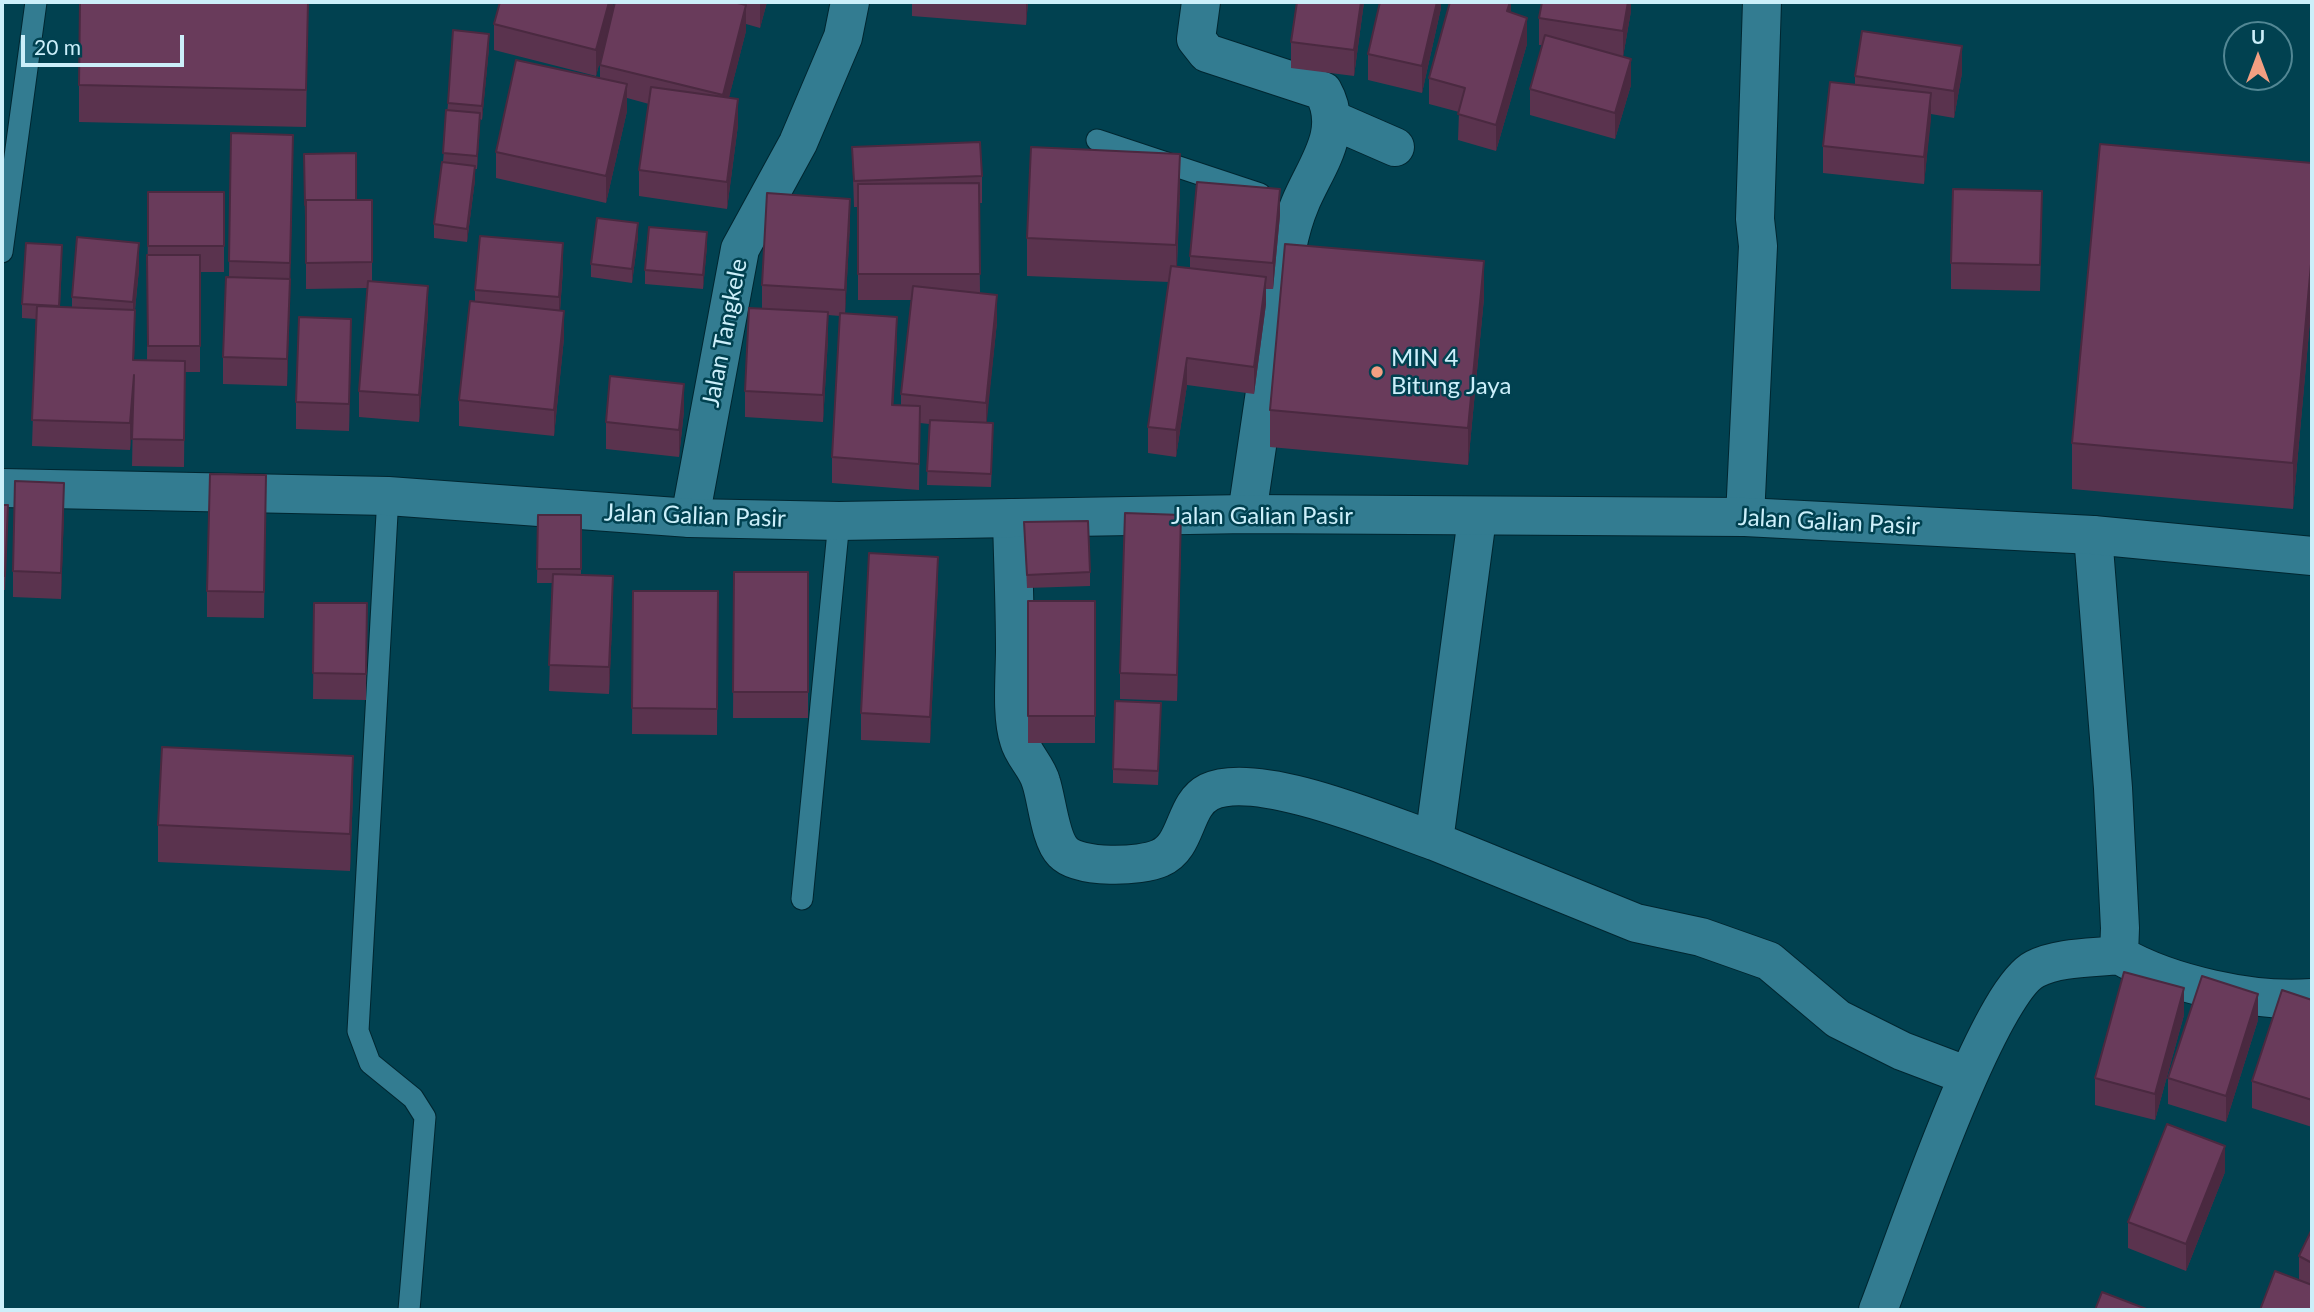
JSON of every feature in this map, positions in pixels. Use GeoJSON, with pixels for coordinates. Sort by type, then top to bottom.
{"type":"FeatureCollection","features":[{"type":"Feature","properties":{"kind":"street","name":"Jalan Tangkele"},"geometry":{"type":"LineString","coordinates":[[690,518],[740,248],[798,143],[843,37],[850,2]]}},
{"type":"Feature","properties":{"kind":"street"},"geometry":{"type":"LineString","coordinates":[[1200,2],[1196,38],[1207,53],[1323,91],[1331,105],[1333,120],[1326,153],[1299,206],[1282,281],[1247,514]]}},
{"type":"Feature","properties":{"kind":"street"},"geometry":{"type":"LineString","coordinates":[[1745,517],[1758,246],[1755,219],[1762,2]]}},
{"type":"Feature","properties":{"kind":"street"},"geometry":{"type":"LineString","coordinates":[[1333,120],[1395,147]]}},
{"type":"Feature","properties":{"kind":"street","name":"Jalan Galian Pasir"},"geometry":{"type":"LineString","coordinates":[[2,488],[388,496],[690,518],[839,521],[1247,514],[1477,518],[1745,517],[2093,535],[2312,555]]}},
{"type":"Feature","properties":{"kind":"street"},"geometry":{"type":"LineString","coordinates":[[1012,518],[1018,739],[1041,779],[1054,832],[1063,852],[1083,862],[1133,865],[1162,858],[1181,837],[1191,810],[1209,792],[1239,788],[1272,790],[1318,800],[1434,841],[1636,923],[1701,937],[1769,961],[1838,1019],[1902,1051],[1968,1076]]}},
{"type":"Feature","properties":{"kind":"street"},"geometry":{"type":"LineString","coordinates":[[1434,841],[1477,518]]}},
{"type":"Feature","properties":{"kind":"street"},"geometry":{"type":"LineString","coordinates":[[2093,535],[2113,788],[2119,955]]}},
{"type":"Feature","properties":{"kind":"street"},"geometry":{"type":"LineString","coordinates":[[1878,1310],[1968,1076],[2009,993],[2034,970],[2069,960],[2119,955],[2146,971],[2233,992],[2286,1000],[2312,998]]}},
{"type":"Feature","properties":{"kind":"lane"},"geometry":{"type":"LineString","coordinates":[[2,252],[36,2]]}},
{"type":"Feature","properties":{"kind":"lane"},"geometry":{"type":"LineString","coordinates":[[1097,140],[1299,206]]}},
{"type":"Feature","properties":{"kind":"lane"},"geometry":{"type":"LineString","coordinates":[[388,496],[358,1031],[370,1063],[413,1098],[425,1118],[409,1310]]}},
{"type":"Feature","properties":{"kind":"lane"},"geometry":{"type":"LineString","coordinates":[[803,899],[839,521]]}},
{"type":"Feature","properties":{"kind":"building"},"geometry":{"type":"Polygon","coordinates":[[[80,2],[308,2],[306,90],[79,85],[80,2]]]}},
{"type":"Feature","properties":{"kind":"building"},"geometry":{"type":"Polygon","coordinates":[[[500,2],[609,2],[596,50],[494,24],[500,2]]]}},
{"type":"Feature","properties":{"kind":"building"},"geometry":{"type":"Polygon","coordinates":[[[615,2],[733,2],[746,5],[723,95],[600,65],[615,2]]]}},
{"type":"Feature","properties":{"kind":"building"},"geometry":{"type":"Polygon","coordinates":[[[1297,2],[1361,2],[1354,50],[1291,42],[1297,2]]]}},
{"type":"Feature","properties":{"kind":"building"},"geometry":{"type":"Polygon","coordinates":[[[1380,2],[1437,2],[1422,66],[1368,54],[1380,2]]]}},
{"type":"Feature","properties":{"kind":"building"},"geometry":{"type":"Polygon","coordinates":[[[1450,2],[1510,2],[1507,11],[1527,18],[1496,125],[1458,114],[1465,88],[1429,78],[1450,2]]]}},
{"type":"Feature","properties":{"kind":"building"},"geometry":{"type":"Polygon","coordinates":[[[1542,2],[1628,2],[1623,31],[1539,18],[1542,2]]]}},
{"type":"Feature","properties":{"kind":"building"},"geometry":{"type":"Polygon","coordinates":[[[453,30],[489,34],[482,106],[448,103],[453,30]]]}},
{"type":"Feature","properties":{"kind":"building"},"geometry":{"type":"Polygon","coordinates":[[[1862,31],[1962,46],[1954,91],[1855,76],[1862,31]]]}},
{"type":"Feature","properties":{"kind":"building"},"geometry":{"type":"Polygon","coordinates":[[[1545,35],[1631,59],[1615,113],[1530,89],[1545,35]]]}},
{"type":"Feature","properties":{"kind":"building"},"geometry":{"type":"Polygon","coordinates":[[[516,60],[627,84],[606,176],[496,152],[516,60]]]}},
{"type":"Feature","properties":{"kind":"building"},"geometry":{"type":"Polygon","coordinates":[[[1830,82],[1931,93],[1924,157],[1823,146],[1830,82]]]}},
{"type":"Feature","properties":{"kind":"building"},"geometry":{"type":"Polygon","coordinates":[[[651,87],[738,99],[727,182],[639,170],[651,87]]]}},
{"type":"Feature","properties":{"kind":"building"},"geometry":{"type":"Polygon","coordinates":[[[446,110],[480,113],[477,156],[443,153],[446,110]]]}},
{"type":"Feature","properties":{"kind":"building"},"geometry":{"type":"Polygon","coordinates":[[[231,133],[293,135],[290,263],[229,261],[231,133]]]}},
{"type":"Feature","properties":{"kind":"building"},"geometry":{"type":"Polygon","coordinates":[[[980,142],[982,176],[854,181],[852,147],[980,142]]]}},
{"type":"Feature","properties":{"kind":"building"},"geometry":{"type":"Polygon","coordinates":[[[2100,144],[2312,163],[2312,253],[2293,463],[2072,443],[2100,144]]]}},
{"type":"Feature","properties":{"kind":"building"},"geometry":{"type":"Polygon","coordinates":[[[1031,147],[1180,154],[1176,245],[1027,238],[1031,147]]]}},
{"type":"Feature","properties":{"kind":"building"},"geometry":{"type":"Polygon","coordinates":[[[356,153],[356,200],[306,200],[305,205],[304,154],[356,153]]]}},
{"type":"Feature","properties":{"kind":"building"},"geometry":{"type":"Polygon","coordinates":[[[442,162],[475,166],[467,229],[434,224],[442,162]]]}},
{"type":"Feature","properties":{"kind":"building"},"geometry":{"type":"Polygon","coordinates":[[[1197,182],[1280,189],[1273,263],[1190,256],[1197,182]]]}},
{"type":"Feature","properties":{"kind":"building"},"geometry":{"type":"Polygon","coordinates":[[[979,183],[980,274],[858,274],[858,184],[979,183]]]}},
{"type":"Feature","properties":{"kind":"building"},"geometry":{"type":"Polygon","coordinates":[[[1953,189],[2042,191],[2040,265],[1951,263],[1953,189]]]}},
{"type":"Feature","properties":{"kind":"building"},"geometry":{"type":"Polygon","coordinates":[[[148,192],[224,192],[224,246],[148,246],[148,192]]]}},
{"type":"Feature","properties":{"kind":"building"},"geometry":{"type":"Polygon","coordinates":[[[767,193],[850,199],[845,290],[762,285],[767,193]]]}},
{"type":"Feature","properties":{"kind":"building"},"geometry":{"type":"Polygon","coordinates":[[[306,200],[372,200],[372,262],[306,263],[306,200]]]}},
{"type":"Feature","properties":{"kind":"building"},"geometry":{"type":"Polygon","coordinates":[[[597,218],[638,223],[632,269],[591,264],[597,218]]]}},
{"type":"Feature","properties":{"kind":"building"},"geometry":{"type":"Polygon","coordinates":[[[649,227],[707,232],[703,275],[645,270],[649,227]]]}},
{"type":"Feature","properties":{"kind":"building"},"geometry":{"type":"Polygon","coordinates":[[[480,236],[563,243],[559,297],[475,290],[480,236]]]}},
{"type":"Feature","properties":{"kind":"building"},"geometry":{"type":"Polygon","coordinates":[[[77,237],[139,243],[133,302],[72,297],[77,237]]]}},
{"type":"Feature","properties":{"kind":"building"},"geometry":{"type":"Polygon","coordinates":[[[26,243],[62,245],[59,306],[22,304],[26,243]]]}},
{"type":"Feature","properties":{"kind":"building","name":"MIN 4 Bitung Jaya"},"geometry":{"type":"Polygon","coordinates":[[[1285,244],[1484,261],[1468,428],[1270,410],[1285,244]]]}},
{"type":"Feature","properties":{"kind":"building"},"geometry":{"type":"Polygon","coordinates":[[[147,255],[200,255],[200,346],[148,346],[147,255]]]}},
{"type":"Feature","properties":{"kind":"building"},"geometry":{"type":"Polygon","coordinates":[[[1171,266],[1266,277],[1254,367],[1187,358],[1176,430],[1148,427],[1171,266]]]}},
{"type":"Feature","properties":{"kind":"building"},"geometry":{"type":"Polygon","coordinates":[[[226,277],[290,279],[287,359],[223,357],[226,277]]]}},
{"type":"Feature","properties":{"kind":"building"},"geometry":{"type":"Polygon","coordinates":[[[368,281],[428,286],[419,395],[359,391],[368,281]]]}},
{"type":"Feature","properties":{"kind":"building"},"geometry":{"type":"Polygon","coordinates":[[[913,286],[997,295],[986,403],[901,394],[913,286]]]}},
{"type":"Feature","properties":{"kind":"building"},"geometry":{"type":"Polygon","coordinates":[[[470,301],[564,311],[554,410],[459,400],[470,301]]]}},
{"type":"Feature","properties":{"kind":"building"},"geometry":{"type":"Polygon","coordinates":[[[37,306],[135,310],[133,360],[185,361],[184,440],[132,439],[134,375],[130,423],[32,420],[37,306]]]}},
{"type":"Feature","properties":{"kind":"building"},"geometry":{"type":"Polygon","coordinates":[[[749,308],[828,312],[823,395],[745,391],[749,308]]]}},
{"type":"Feature","properties":{"kind":"building"},"geometry":{"type":"Polygon","coordinates":[[[840,313],[897,317],[892,405],[920,406],[919,464],[832,457],[840,313]]]}},
{"type":"Feature","properties":{"kind":"building"},"geometry":{"type":"Polygon","coordinates":[[[299,317],[351,319],[349,404],[296,402],[299,317]]]}},
{"type":"Feature","properties":{"kind":"building"},"geometry":{"type":"Polygon","coordinates":[[[610,376],[684,384],[679,430],[606,422],[610,376]]]}},
{"type":"Feature","properties":{"kind":"building"},"geometry":{"type":"Polygon","coordinates":[[[930,420],[993,423],[991,474],[927,471],[930,420]]]}},
{"type":"Feature","properties":{"kind":"building"},"geometry":{"type":"Polygon","coordinates":[[[210,474],[266,475],[264,592],[207,591],[210,474]]]}},
{"type":"Feature","properties":{"kind":"building"},"geometry":{"type":"Polygon","coordinates":[[[15,481],[64,483],[61,573],[13,571],[15,481]]]}},
{"type":"Feature","properties":{"kind":"building"},"geometry":{"type":"Polygon","coordinates":[[[2,505],[8,505],[5,576],[2,576],[2,505]]]}},
{"type":"Feature","properties":{"kind":"building"},"geometry":{"type":"Polygon","coordinates":[[[1125,513],[1181,515],[1177,675],[1120,673],[1125,513]]]}},
{"type":"Feature","properties":{"kind":"building"},"geometry":{"type":"Polygon","coordinates":[[[538,515],[581,515],[581,569],[537,569],[538,515]]]}},
{"type":"Feature","properties":{"kind":"building"},"geometry":{"type":"Polygon","coordinates":[[[1088,521],[1090,572],[1027,575],[1024,522],[1088,521]]]}},
{"type":"Feature","properties":{"kind":"building"},"geometry":{"type":"Polygon","coordinates":[[[869,553],[938,557],[930,717],[861,713],[869,553]]]}},
{"type":"Feature","properties":{"kind":"building"},"geometry":{"type":"Polygon","coordinates":[[[734,572],[808,572],[808,692],[733,692],[734,572]]]}},
{"type":"Feature","properties":{"kind":"building"},"geometry":{"type":"Polygon","coordinates":[[[553,574],[613,576],[609,667],[549,665],[553,574]]]}},
{"type":"Feature","properties":{"kind":"building"},"geometry":{"type":"Polygon","coordinates":[[[633,591],[718,591],[717,709],[632,708],[633,591]]]}},
{"type":"Feature","properties":{"kind":"building"},"geometry":{"type":"Polygon","coordinates":[[[1028,601],[1095,601],[1095,716],[1028,716],[1028,601]]]}},
{"type":"Feature","properties":{"kind":"building"},"geometry":{"type":"Polygon","coordinates":[[[314,603],[367,603],[366,674],[313,673],[314,603]]]}},
{"type":"Feature","properties":{"kind":"building"},"geometry":{"type":"Polygon","coordinates":[[[1115,701],[1161,703],[1158,771],[1113,769],[1115,701]]]}},
{"type":"Feature","properties":{"kind":"building"},"geometry":{"type":"Polygon","coordinates":[[[162,747],[353,756],[350,834],[158,825],[162,747]]]}},
{"type":"Feature","properties":{"kind":"building"},"geometry":{"type":"Polygon","coordinates":[[[2124,972],[2184,988],[2155,1094],[2095,1078],[2124,972]]]}},
{"type":"Feature","properties":{"kind":"building"},"geometry":{"type":"Polygon","coordinates":[[[2202,976],[2258,994],[2226,1096],[2168,1078],[2202,976]]]}},
{"type":"Feature","properties":{"kind":"building"},"geometry":{"type":"Polygon","coordinates":[[[2282,990],[2312,1000],[2312,1100],[2252,1081],[2282,990]]]}},
{"type":"Feature","properties":{"kind":"building"},"geometry":{"type":"Polygon","coordinates":[[[2167,1124],[2225,1146],[2186,1244],[2128,1222],[2167,1124]]]}},
{"type":"Feature","properties":{"kind":"building"},"geometry":{"type":"Polygon","coordinates":[[[2312,1229],[2312,1263],[2299,1256],[2312,1229]]]}},
{"type":"Feature","properties":{"kind":"building"},"geometry":{"type":"Polygon","coordinates":[[[2275,1271],[2312,1285],[2312,1310],[2260,1310],[2275,1271]]]}},
{"type":"Feature","properties":{"kind":"building"},"geometry":{"type":"Polygon","coordinates":[[[2102,1292],[2149,1310],[2095,1310],[2102,1292]]]}},
{"type":"Feature","properties":{"kind":"place","name":"MIN 4 Bitung Jaya"},"geometry":{"type":"Point","coordinates":[1377,372]}}]}
